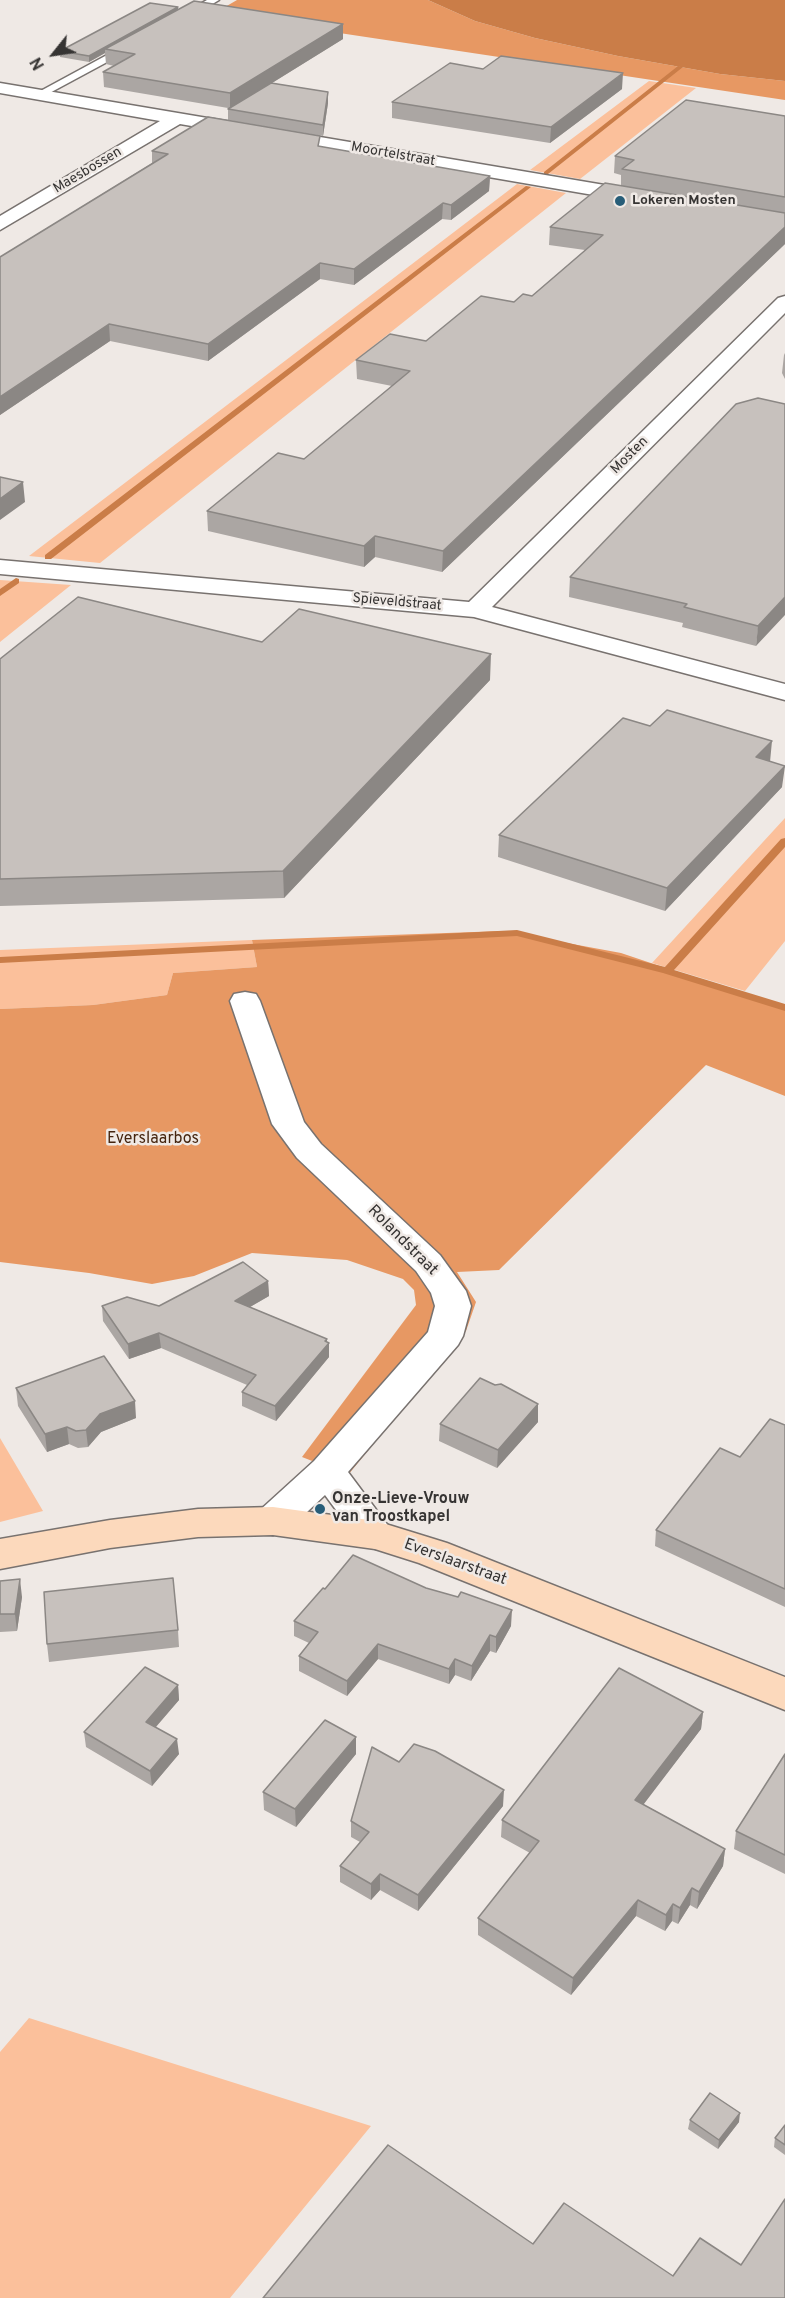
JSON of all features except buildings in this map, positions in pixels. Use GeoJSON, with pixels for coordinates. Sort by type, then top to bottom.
{"type":"FeatureCollection","features":[{"type":"Feature","properties":{"kind":"street","name":"Moortelstraat"},"geometry":{"type":"LineString","coordinates":[[0,88],[658,201]]}},
{"type":"Feature","properties":{"kind":"street","name":"Maesbossen"},"geometry":{"type":"LineString","coordinates":[[0,224],[177,118]]}},
{"type":"Feature","properties":{"kind":"street","name":"Mosten"},"geometry":{"type":"LineString","coordinates":[[475,610],[785,302]]}},
{"type":"Feature","properties":{"kind":"street","name":"Spieveldstraat"},"geometry":{"type":"LineString","coordinates":[[0,567],[475,610],[785,692]]}},
{"type":"Feature","properties":{"kind":"street","name":"Rolandstraat"},"geometry":{"type":"LineString","coordinates":[[245,1001],[288,1124],[309,1151],[428,1263],[448,1291],[453,1306],[445,1336],[327,1471],[273,1521]]}},
{"type":"Feature","properties":{"kind":"street"},"geometry":{"type":"LineString","coordinates":[[327,1471],[376,1535]]}},
{"type":"Feature","properties":{"kind":"street","name":"Everslaarstraat"},"geometry":{"type":"LineString","coordinates":[[0,1554],[110,1534],[198,1523],[273,1521],[376,1535],[433,1553],[785,1694]]}},
{"type":"Feature","properties":{"kind":"lane"},"geometry":{"type":"LineString","coordinates":[[173,22],[214,0]]}},
{"type":"Feature","properties":{"kind":"lane"},"geometry":{"type":"LineString","coordinates":[[40,94],[142,39]]}},
{"type":"Feature","properties":{"kind":"shaded area"},"geometry":{"type":"Polygon","coordinates":[[[428,0],[785,0],[785,81],[720,74],[618,56],[535,38],[475,21],[428,0]]]}},
{"type":"Feature","properties":{"kind":"shaded area"},"geometry":{"type":"Polygon","coordinates":[[[649,81],[696,88],[580,179],[530,170],[649,81]]]}},
{"type":"Feature","properties":{"kind":"shaded area"},"geometry":{"type":"Polygon","coordinates":[[[517,184],[566,193],[100,563],[29,556],[517,184]]]}},
{"type":"Feature","properties":{"kind":"shaded area"},"geometry":{"type":"Polygon","coordinates":[[[0,580],[71,585],[0,642],[0,580]]]}},
{"type":"Feature","properties":{"kind":"shaded area"},"geometry":{"type":"Polygon","coordinates":[[[785,818],[785,941],[745,991],[652,963],[785,818]]]}},
{"type":"Feature","properties":{"kind":"shaded area"},"geometry":{"type":"Polygon","coordinates":[[[252,940],[257,967],[173,973],[167,995],[93,1005],[0,1009],[0,950],[252,940]]]}},
{"type":"Feature","properties":{"kind":"shaded area"},"geometry":{"type":"Polygon","coordinates":[[[0,1438],[43,1511],[0,1522],[0,1438]]]}},
{"type":"Feature","properties":{"kind":"shaded area"},"geometry":{"type":"Polygon","coordinates":[[[29,2018],[371,2126],[230,2298],[0,2298],[0,2052],[29,2018]]]}},
{"type":"Feature","properties":{"kind":"green space"},"geometry":{"type":"Polygon","coordinates":[[[237,0],[428,0],[475,21],[535,38],[618,56],[720,74],[785,81],[785,100],[213,14],[237,0]]]}},
{"type":"Feature","properties":{"kind":"green space","name":"Everslaarbos"},"geometry":{"type":"Polygon","coordinates":[[[502,931],[621,953],[785,1008],[785,1096],[706,1065],[499,1270],[457,1272],[476,1302],[466,1331],[348,1475],[302,1457],[416,1305],[414,1290],[403,1279],[347,1260],[252,1253],[194,1276],[152,1284],[89,1273],[0,1262],[0,1009],[93,1005],[167,995],[173,973],[257,967],[252,940],[502,931]]]}},
{"type":"Feature","properties":{"kind":"waterway"},"geometry":{"type":"LineString","coordinates":[[546,173],[680,67]]}},
{"type":"Feature","properties":{"kind":"waterway"},"geometry":{"type":"LineString","coordinates":[[48,557],[528,187]]}},
{"type":"Feature","properties":{"kind":"waterway"},"geometry":{"type":"LineString","coordinates":[[0,593],[16,581]]}},
{"type":"Feature","properties":{"kind":"waterway"},"geometry":{"type":"LineString","coordinates":[[667,971],[785,841]]}},
{"type":"Feature","properties":{"kind":"waterway"},"geometry":{"type":"LineString","coordinates":[[0,960],[517,933],[667,971]]}},
{"type":"Feature","properties":{"kind":"waterway"},"geometry":{"type":"LineString","coordinates":[[667,971],[785,1008]]}},
{"type":"Feature","properties":{"kind":"place","name":"Lokeren Mosten"},"geometry":{"type":"Point","coordinates":[620,201]}},
{"type":"Feature","properties":{"kind":"place","name":"Onze-Lieve-Vrouw van Troostkapel"},"geometry":{"type":"Point","coordinates":[320,1509]}}]}
